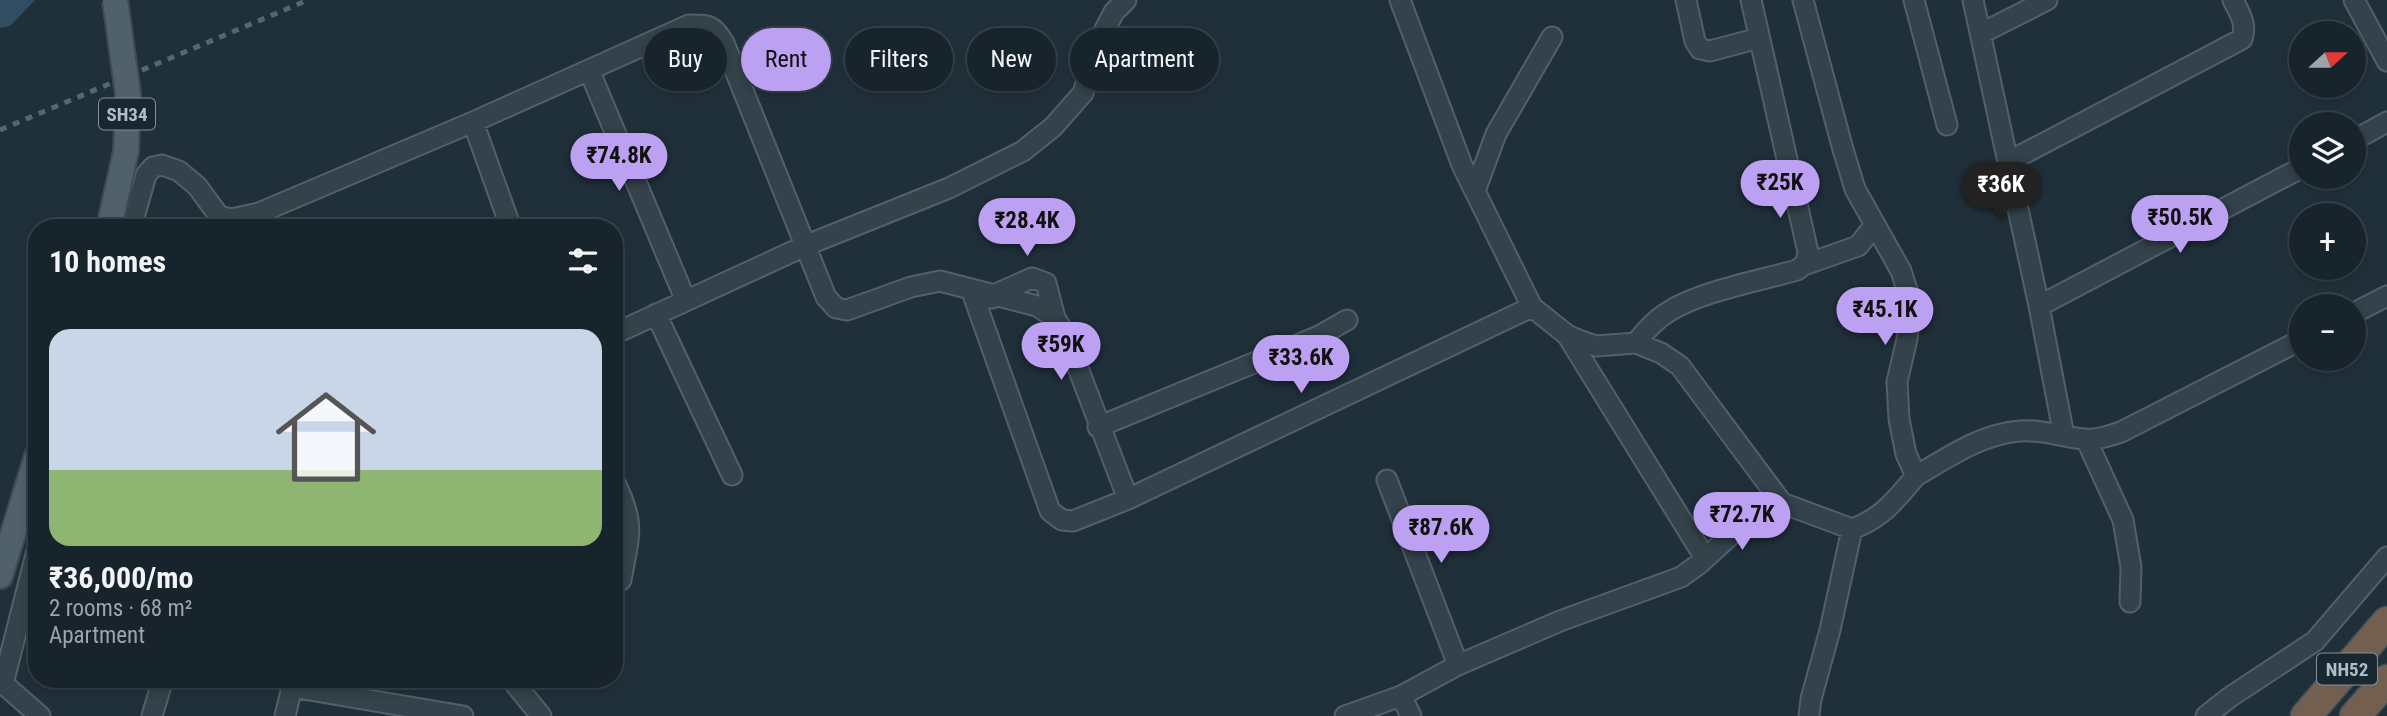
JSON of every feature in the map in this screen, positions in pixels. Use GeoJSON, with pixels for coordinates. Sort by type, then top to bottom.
{"type":"FeatureCollection","features":[{"type":"Feature","properties":{"kind":"highway","name":"NH52"},"geometry":{"type":"LineString","coordinates":[[2306,716],[2387,622]]}},
{"type":"Feature","properties":{"kind":"highway","name":"NH52"},"geometry":{"type":"LineString","coordinates":[[2355,716],[2387,680]]}},
{"type":"Feature","properties":{"kind":"main road","name":"SH34"},"geometry":{"type":"LineString","coordinates":[[110,219],[126,151],[128,94],[115,0]]}},
{"type":"Feature","properties":{"kind":"main road"},"geometry":{"type":"LineString","coordinates":[[0,576],[28,485]]}},
{"type":"Feature","properties":{"kind":"street"},"geometry":{"type":"LineString","coordinates":[[623,330],[807,245],[949,188],[1023,151],[1053,127],[1083,93],[1101,37],[1114,12],[1126,0]]}},
{"type":"Feature","properties":{"kind":"street"},"geometry":{"type":"LineString","coordinates":[[1400,0],[1462,164],[1532,307],[1567,335],[1596,346],[1636,342],[1661,353],[1680,366],[1782,503],[1852,529],[1885,513],[1916,476],[1980,439],[2022,430],[2085,439],[2102,438],[2121,432],[2289,346]]}},
{"type":"Feature","properties":{"kind":"street"},"geometry":{"type":"LineString","coordinates":[[1686,0],[1695,41],[1700,49],[1710,51],[1759,38]]}},
{"type":"Feature","properties":{"kind":"street"},"geometry":{"type":"LineString","coordinates":[[1751,0],[1808,252],[1804,265]]}},
{"type":"Feature","properties":{"kind":"street"},"geometry":{"type":"LineString","coordinates":[[1803,0],[1855,188],[1901,271],[1911,302],[1907,339],[1897,382],[1899,419],[1906,454],[1916,476]]}},
{"type":"Feature","properties":{"kind":"street"},"geometry":{"type":"LineString","coordinates":[[1914,0],[1947,125]]}},
{"type":"Feature","properties":{"kind":"street"},"geometry":{"type":"LineString","coordinates":[[1973,0],[2064,436]]}},
{"type":"Feature","properties":{"kind":"street"},"geometry":{"type":"LineString","coordinates":[[1982,33],[2047,0]]}},
{"type":"Feature","properties":{"kind":"street"},"geometry":{"type":"LineString","coordinates":[[2008,162],[2242,39],[2245,29],[2233,0]]}},
{"type":"Feature","properties":{"kind":"street"},"geometry":{"type":"LineString","coordinates":[[2354,0],[2387,61]]}},
{"type":"Feature","properties":{"kind":"street"},"geometry":{"type":"LineString","coordinates":[[134,219],[146,175],[153,167],[162,165],[179,171],[197,186],[219,216],[231,219],[259,213],[473,122],[689,25],[709,25],[724,43],[826,297],[836,308],[847,310],[911,287],[940,281],[1037,306],[1055,318],[1065,334],[1098,427],[1128,499]]}},
{"type":"Feature","properties":{"kind":"street"},"geometry":{"type":"LineString","coordinates":[[1475,191],[1496,134],[1552,37]]}},
{"type":"Feature","properties":{"kind":"street"},"geometry":{"type":"LineString","coordinates":[[589,70],[685,301]]}},
{"type":"Feature","properties":{"kind":"street"},"geometry":{"type":"LineString","coordinates":[[473,122],[507,219]]}},
{"type":"Feature","properties":{"kind":"street"},"geometry":{"type":"LineString","coordinates":[[2366,133],[2387,122]]}},
{"type":"Feature","properties":{"kind":"street"},"geometry":{"type":"LineString","coordinates":[[2039,306],[2289,174]]}},
{"type":"Feature","properties":{"kind":"street"},"geometry":{"type":"LineString","coordinates":[[1636,342],[1668,312],[1702,297],[1797,270],[1858,246],[1875,225]]}},
{"type":"Feature","properties":{"kind":"street"},"geometry":{"type":"LineString","coordinates":[[971,289],[1050,511],[1062,520],[1073,521],[1128,499],[1532,307]]}},
{"type":"Feature","properties":{"kind":"street"},"geometry":{"type":"LineString","coordinates":[[981,315],[994,295]]}},
{"type":"Feature","properties":{"kind":"street"},"geometry":{"type":"LineString","coordinates":[[2366,307],[2387,296]]}},
{"type":"Feature","properties":{"kind":"street"},"geometry":{"type":"LineString","coordinates":[[656,314],[732,475]]}},
{"type":"Feature","properties":{"kind":"street"},"geometry":{"type":"LineString","coordinates":[[1098,427],[1319,336],[1347,320]]}},
{"type":"Feature","properties":{"kind":"street"},"geometry":{"type":"LineString","coordinates":[[1567,335],[1705,558]]}},
{"type":"Feature","properties":{"kind":"street"},"geometry":{"type":"LineString","coordinates":[[2085,439],[2123,520],[2131,567],[2130,602]]}},
{"type":"Feature","properties":{"kind":"street"},"geometry":{"type":"LineString","coordinates":[[1387,480],[1458,665]]}},
{"type":"Feature","properties":{"kind":"street"},"geometry":{"type":"LineString","coordinates":[[623,500],[631,528],[623,570]]}},
{"type":"Feature","properties":{"kind":"street"},"geometry":{"type":"LineString","coordinates":[[1346,716],[1401,696],[1458,665],[1560,621],[1681,577],[1733,533],[1782,503]]}},
{"type":"Feature","properties":{"kind":"street"},"geometry":{"type":"LineString","coordinates":[[1809,716],[1852,529]]}},
{"type":"Feature","properties":{"kind":"street"},"geometry":{"type":"LineString","coordinates":[[2206,716],[2315,641],[2387,557]]}},
{"type":"Feature","properties":{"kind":"street"},"geometry":{"type":"LineString","coordinates":[[28,584],[2,683],[40,716]]}},
{"type":"Feature","properties":{"kind":"street"},"geometry":{"type":"LineString","coordinates":[[152,716],[160,688]]}},
{"type":"Feature","properties":{"kind":"street"},"geometry":{"type":"LineString","coordinates":[[285,716],[292,688]]}},
{"type":"Feature","properties":{"kind":"street"},"geometry":{"type":"LineString","coordinates":[[319,688],[463,716]]}},
{"type":"Feature","properties":{"kind":"street"},"geometry":{"type":"LineString","coordinates":[[518,688],[541,716]]}},
{"type":"Feature","properties":{"kind":"street"},"geometry":{"type":"LineString","coordinates":[[1401,696],[1411,716]]}},
{"type":"Feature","properties":{"kind":"water"},"geometry":{"type":"Polygon","coordinates":[[[0,0],[35,0],[10,26],[0,28],[0,0]]]}},
{"type":"Feature","properties":{"kind":"railway"},"geometry":{"type":"LineString","coordinates":[[0,130],[308,0]]}}]}
